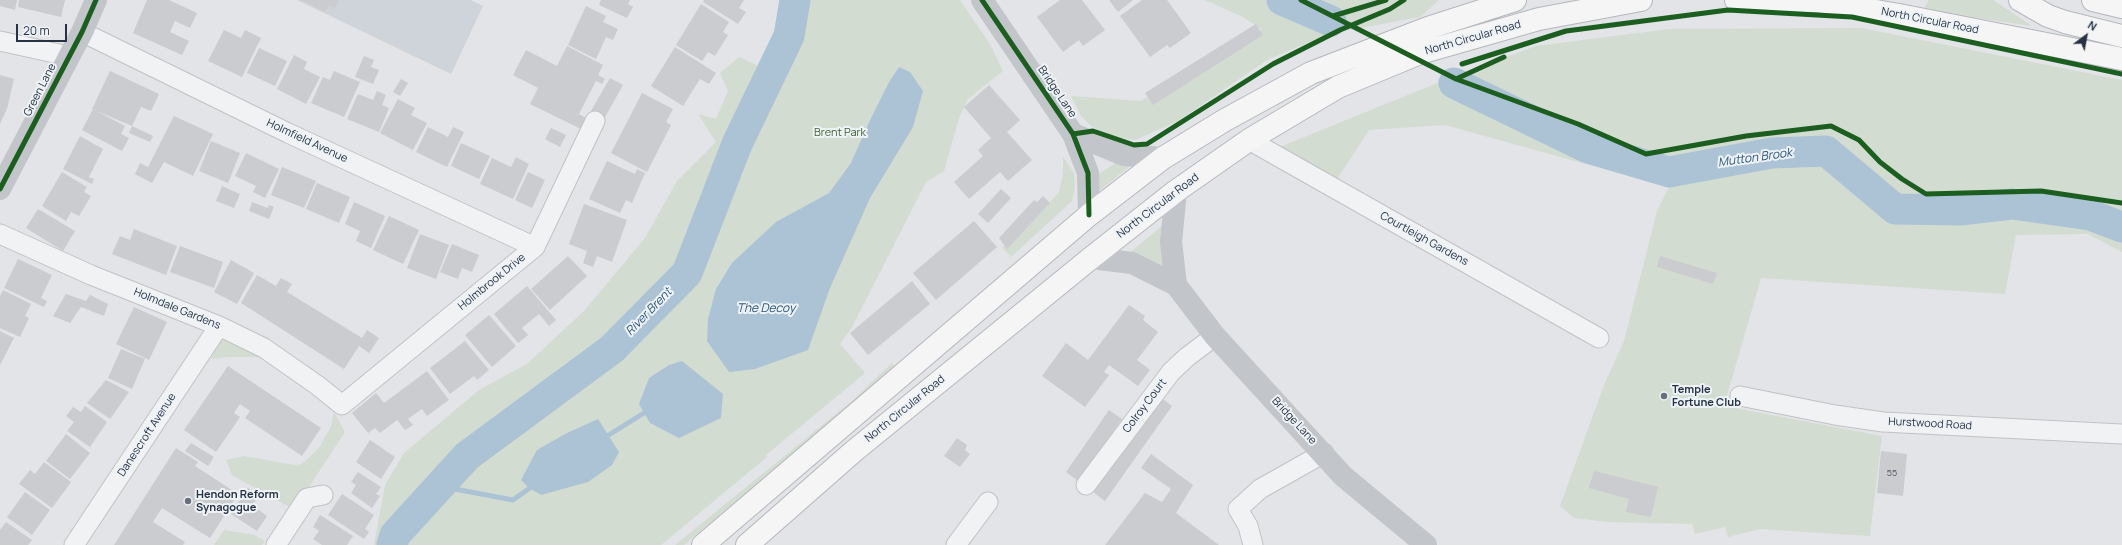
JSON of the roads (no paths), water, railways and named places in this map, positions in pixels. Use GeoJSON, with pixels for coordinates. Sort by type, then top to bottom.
{"type":"FeatureCollection","features":[{"type":"Feature","properties":{"kind":"highway","name":"North Circular Road"},"geometry":{"type":"LineString","coordinates":[[703,545],[1089,215],[1163,158],[1224,120],[1311,73],[1428,28],[1515,0]]}},
{"type":"Feature","properties":{"kind":"highway","name":"North Circular Road"},"geometry":{"type":"LineString","coordinates":[[747,545],[854,451],[1091,258],[1176,191],[1250,140],[1338,87],[1420,53],[1539,19],[1642,0]]}},
{"type":"Feature","properties":{"kind":"highway","name":"North Circular Road"},"geometry":{"type":"LineString","coordinates":[[1736,0],[1817,1],[1899,15],[2122,59]]}},
{"type":"Feature","properties":{"kind":"highway"},"geometry":{"type":"LineString","coordinates":[[2020,0],[2048,16],[2065,22],[2122,36]]}},
{"type":"Feature","properties":{"kind":"highway"},"geometry":{"type":"LineString","coordinates":[[2093,0],[2122,7]]}},
{"type":"Feature","properties":{"kind":"street","name":"Green Lane"},"geometry":{"type":"LineString","coordinates":[[0,189],[68,56],[82,32],[96,0]]}},
{"type":"Feature","properties":{"kind":"street","name":"Bridge Lane"},"geometry":{"type":"LineString","coordinates":[[982,0],[1073,134],[1088,173],[1089,215]]}},
{"type":"Feature","properties":{"kind":"street","name":"Holmfield Avenue"},"geometry":{"type":"LineString","coordinates":[[82,32],[288,133],[535,247]]}},
{"type":"Feature","properties":{"kind":"street"},"geometry":{"type":"LineString","coordinates":[[0,41],[68,56]]}},
{"type":"Feature","properties":{"kind":"street","name":"Holmbrook Drive"},"geometry":{"type":"LineString","coordinates":[[342,405],[535,247],[595,121]]}},
{"type":"Feature","properties":{"kind":"street"},"geometry":{"type":"LineString","coordinates":[[1073,134],[1124,155],[1163,158]]}},
{"type":"Feature","properties":{"kind":"street","name":"Courtleigh Gardens"},"geometry":{"type":"LineString","coordinates":[[1250,140],[1599,338]]}},
{"type":"Feature","properties":{"kind":"street"},"geometry":{"type":"LineString","coordinates":[[1176,191],[1171,242],[1176,285]]}},
{"type":"Feature","properties":{"kind":"street","name":"Holmdale Gardens"},"geometry":{"type":"LineString","coordinates":[[0,234],[91,275],[219,326],[264,348],[317,385],[342,405]]}},
{"type":"Feature","properties":{"kind":"street","name":"Bridge Lane"},"geometry":{"type":"LineString","coordinates":[[1091,258],[1132,263],[1176,285],[1215,336],[1324,453],[1343,476],[1426,545]]}},
{"type":"Feature","properties":{"kind":"street","name":"Danescroft Avenue"},"geometry":{"type":"LineString","coordinates":[[74,545],[219,326]]}},
{"type":"Feature","properties":{"kind":"street","name":"Colroy Court"},"geometry":{"type":"LineString","coordinates":[[1086,485],[1171,372],[1186,357],[1215,336]]}},
{"type":"Feature","properties":{"kind":"street","name":"Hurstwood Road"},"geometry":{"type":"LineString","coordinates":[[1740,396],[1835,415],[1883,422],[2122,434]]}},
{"type":"Feature","properties":{"kind":"street"},"geometry":{"type":"LineString","coordinates":[[1253,545],[1248,526],[1238,509],[1260,489],[1324,453]]}},
{"type":"Feature","properties":{"kind":"street"},"geometry":{"type":"LineString","coordinates":[[276,545],[307,498],[323,495]]}},
{"type":"Feature","properties":{"kind":"street"},"geometry":{"type":"LineString","coordinates":[[956,545],[988,502]]}},
{"type":"Feature","properties":{"kind":"water","name":"The Decoy"},"geometry":{"type":"Polygon","coordinates":[[[899,67],[910,72],[923,91],[913,127],[870,198],[830,288],[808,350],[755,369],[729,372],[707,341],[708,319],[716,289],[732,263],[776,222],[829,193],[851,163],[889,82],[899,67]]]}},
{"type":"Feature","properties":{"kind":"water"},"geometry":{"type":"Polygon","coordinates":[[[682,361],[723,394],[721,418],[679,438],[650,423],[639,404],[649,378],[669,365],[682,361]]]}},
{"type":"Feature","properties":{"kind":"water"},"geometry":{"type":"Polygon","coordinates":[[[598,419],[619,452],[612,465],[588,482],[541,495],[529,488],[521,480],[537,450],[565,434],[598,419]]]}},
{"type":"Feature","properties":{"kind":"waterway","name":"River Brent"},"geometry":{"type":"LineString","coordinates":[[392,545],[395,535],[467,456],[612,349],[687,273],[737,144],[789,36],[795,0]]}},
{"type":"Feature","properties":{"kind":"waterway","name":"Mutton Brook"},"geometry":{"type":"LineString","coordinates":[[1282,0],[1331,21]]}},
{"type":"Feature","properties":{"kind":"waterway","name":"Mutton Brook"},"geometry":{"type":"LineString","coordinates":[[1454,83],[1588,148],[1669,172],[1772,153],[1826,151],[1895,209],[1960,210],[2012,204],[2090,215],[2122,227]]}},
{"type":"Feature","properties":{"kind":"waterway"},"geometry":{"type":"LineString","coordinates":[[604,438],[644,413]]}},
{"type":"Feature","properties":{"kind":"waterway"},"geometry":{"type":"LineString","coordinates":[[439,486],[513,500],[534,485]]}},
{"type":"Feature","properties":{"kind":"place","name":"Temple Fortune Club"},"geometry":{"type":"Point","coordinates":[1664,396]}},
{"type":"Feature","properties":{"kind":"place","name":"Hendon Reform Synagogue"},"geometry":{"type":"Point","coordinates":[188,501]}},
{"type":"Feature","properties":{"kind":"park label","name":"Brent Park"},"geometry":{"type":"Point","coordinates":[840,133]}}]}
